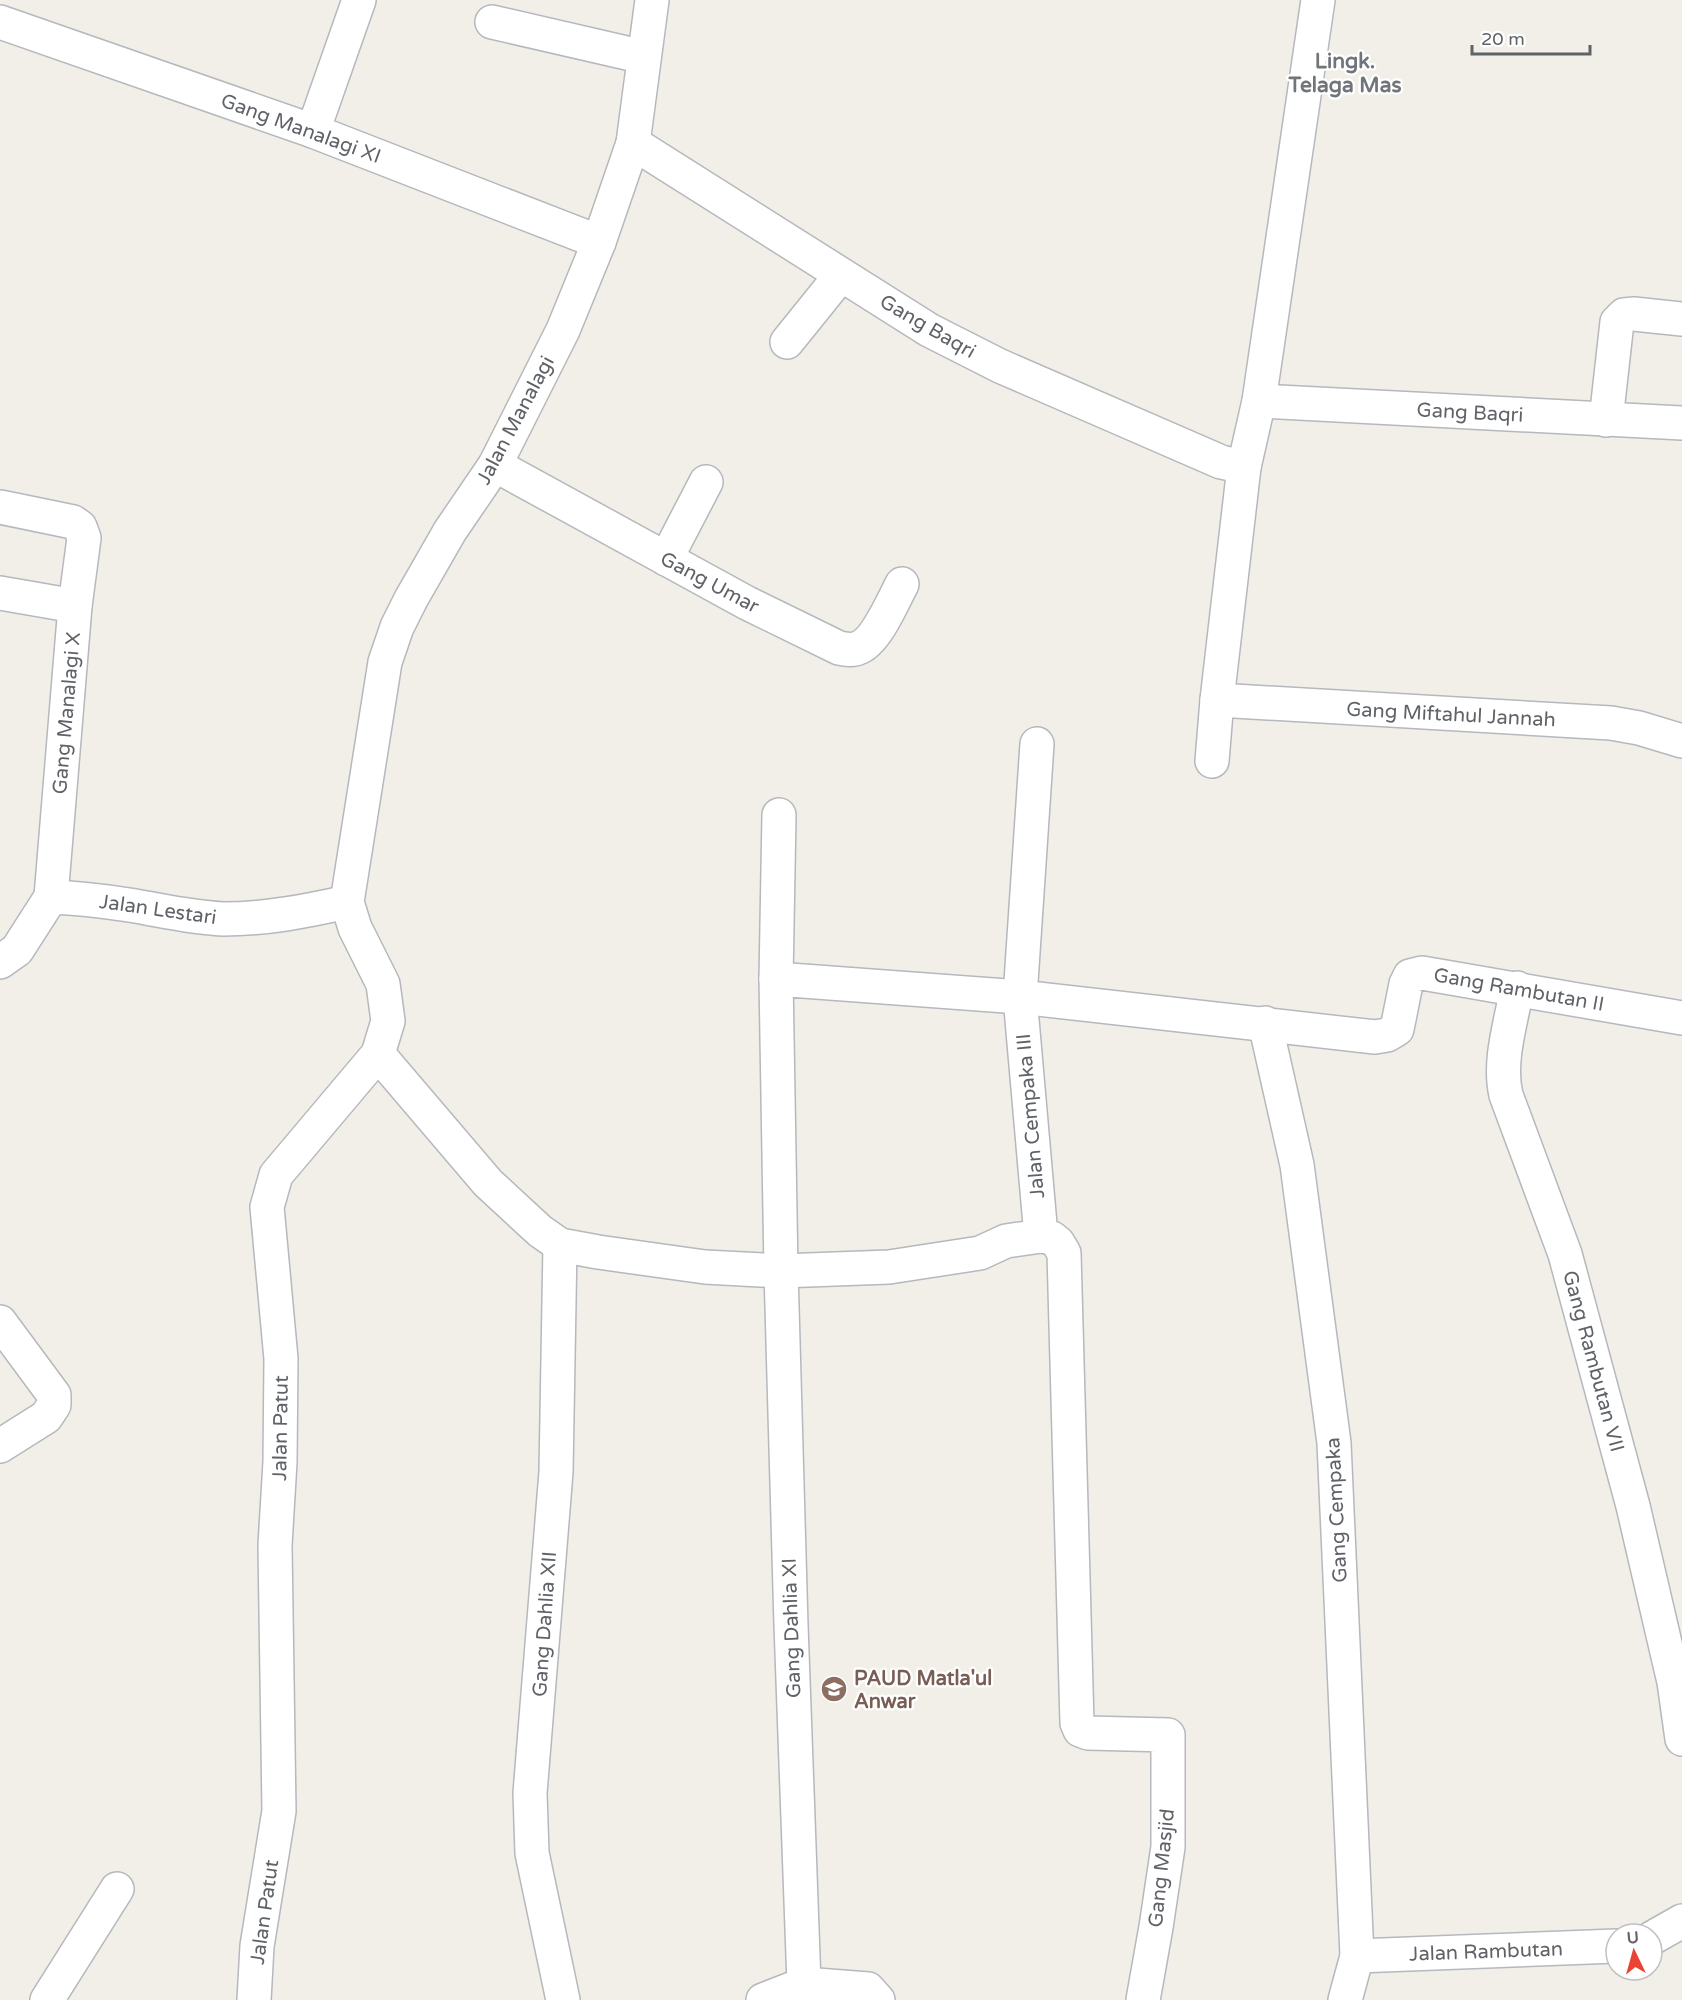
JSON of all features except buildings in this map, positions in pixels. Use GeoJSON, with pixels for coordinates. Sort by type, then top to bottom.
{"type":"FeatureCollection","features":[{"type":"Feature","properties":{"kind":"street"},"geometry":{"type":"LineString","coordinates":[[313,131],[359,0]]}},
{"type":"Feature","properties":{"kind":"street","name":"Jalan Manalagi"},"geometry":{"type":"LineString","coordinates":[[347,902],[385,662],[397,627],[450,531],[495,465],[564,330],[633,143],[652,0]]}},
{"type":"Feature","properties":{"kind":"street"},"geometry":{"type":"LineString","coordinates":[[1212,761],[1244,467],[1259,401],[1318,0]]}},
{"type":"Feature","properties":{"kind":"street","name":"Gang Manalagi XI"},"geometry":{"type":"LineString","coordinates":[[0,22],[313,131],[598,242]]}},
{"type":"Feature","properties":{"kind":"street"},"geometry":{"type":"LineString","coordinates":[[492,22],[644,57]]}},
{"type":"Feature","properties":{"kind":"street","name":"Gang Baqri"},"geometry":{"type":"LineString","coordinates":[[633,143],[929,330],[1000,366],[1221,462],[1244,467]]}},
{"type":"Feature","properties":{"kind":"street"},"geometry":{"type":"LineString","coordinates":[[787,342],[841,275]]}},
{"type":"Feature","properties":{"kind":"street"},"geometry":{"type":"LineString","coordinates":[[1606,420],[1617,322],[1624,315],[1634,314],[1682,319]]}},
{"type":"Feature","properties":{"kind":"street","name":"Gang Baqri"},"geometry":{"type":"LineString","coordinates":[[1259,401],[1682,423]]}},
{"type":"Feature","properties":{"kind":"street","name":"Gang Umar"},"geometry":{"type":"LineString","coordinates":[[495,465],[666,559],[838,648],[849,650],[859,648],[870,641],[902,584]]}},
{"type":"Feature","properties":{"kind":"street"},"geometry":{"type":"LineString","coordinates":[[666,559],[706,482]]}},
{"type":"Feature","properties":{"kind":"street"},"geometry":{"type":"LineString","coordinates":[[0,507],[73,522],[80,527],[84,538],[75,606]]}},
{"type":"Feature","properties":{"kind":"street","name":"Gang Manalagi X"},"geometry":{"type":"LineString","coordinates":[[0,593],[75,606],[51,897]]}},
{"type":"Feature","properties":{"kind":"street","name":"Gang Miftahul Jannah"},"geometry":{"type":"LineString","coordinates":[[1217,700],[1611,723],[1682,741]]}},
{"type":"Feature","properties":{"kind":"street","name":"Jalan Cempaka III"},"geometry":{"type":"LineString","coordinates":[[1037,744],[1020,997],[1041,1236]]}},
{"type":"Feature","properties":{"kind":"street","name":"Gang Dahlia XI"},"geometry":{"type":"LineString","coordinates":[[779,815],[776,979],[781,1271],[790,1625],[804,1984]]}},
{"type":"Feature","properties":{"kind":"street"},"geometry":{"type":"LineString","coordinates":[[0,962],[17,951],[51,897]]}},
{"type":"Feature","properties":{"kind":"street","name":"Jalan Lestari"},"geometry":{"type":"LineString","coordinates":[[51,897],[86,899],[224,919],[285,914],[347,902]]}},
{"type":"Feature","properties":{"kind":"street","name":"Jalan Patut"},"geometry":{"type":"LineString","coordinates":[[254,2000],[257,1946],[279,1811],[275,1545],[280,1462],[281,1359],[267,1208],[276,1175],[378,1054],[388,1021],[383,984],[355,928],[347,902]]}},
{"type":"Feature","properties":{"kind":"street","name":"Gang Rambutan II"},"geometry":{"type":"LineString","coordinates":[[1264,1023],[1375,1036],[1387,1035],[1397,1029],[1406,984],[1410,976],[1422,973],[1682,1018]]}},
{"type":"Feature","properties":{"kind":"street"},"geometry":{"type":"LineString","coordinates":[[776,979],[1020,997],[1264,1023]]}},
{"type":"Feature","properties":{"kind":"street","name":"Gang Rambutan VII"},"geometry":{"type":"LineString","coordinates":[[1517,988],[1503,1082],[1566,1254],[1633,1506],[1674,1682],[1682,1739]]}},
{"type":"Feature","properties":{"kind":"street","name":"Gang Cempaka"},"geometry":{"type":"LineString","coordinates":[[1264,1023],[1297,1165],[1334,1443],[1357,1956],[1345,2000]]}},
{"type":"Feature","properties":{"kind":"street"},"geometry":{"type":"LineString","coordinates":[[378,1054],[488,1183],[540,1231],[560,1245],[705,1267],[781,1271],[890,1267],[980,1253],[1005,1241],[1041,1236]]}},
{"type":"Feature","properties":{"kind":"street","name":"Gang Masjid"},"geometry":{"type":"LineString","coordinates":[[1041,1236],[1058,1243],[1064,1253],[1077,1723],[1080,1730],[1088,1733],[1168,1735],[1168,1847],[1143,2000]]}},
{"type":"Feature","properties":{"kind":"street","name":"Gang Dahlia XII"},"geometry":{"type":"LineString","coordinates":[[560,1245],[556,1472],[530,1793],[532,1853],[563,2000]]}},
{"type":"Feature","properties":{"kind":"street"},"geometry":{"type":"LineString","coordinates":[[0,1322],[54,1395],[54,1405],[46,1417],[0,1446]]}},
{"type":"Feature","properties":{"kind":"street"},"geometry":{"type":"LineString","coordinates":[[46,2000],[117,1889]]}},
{"type":"Feature","properties":{"kind":"street"},"geometry":{"type":"LineString","coordinates":[[1664,1931],[1682,1921]]}},
{"type":"Feature","properties":{"kind":"street","name":"Jalan Rambutan"},"geometry":{"type":"LineString","coordinates":[[1357,1956],[1604,1946]]}},
{"type":"Feature","properties":{"kind":"street"},"geometry":{"type":"LineString","coordinates":[[763,2000],[804,1984],[868,1989],[878,2000]]}},
{"type":"Feature","properties":{"kind":"place","name":"PAUD Matla'ul Anwar"},"geometry":{"type":"Point","coordinates":[834,1689]}},
{"type":"Feature","properties":{"kind":"district","name":"Lingk. Telaga Mas"},"geometry":{"type":"Point","coordinates":[1345,73]}}]}
